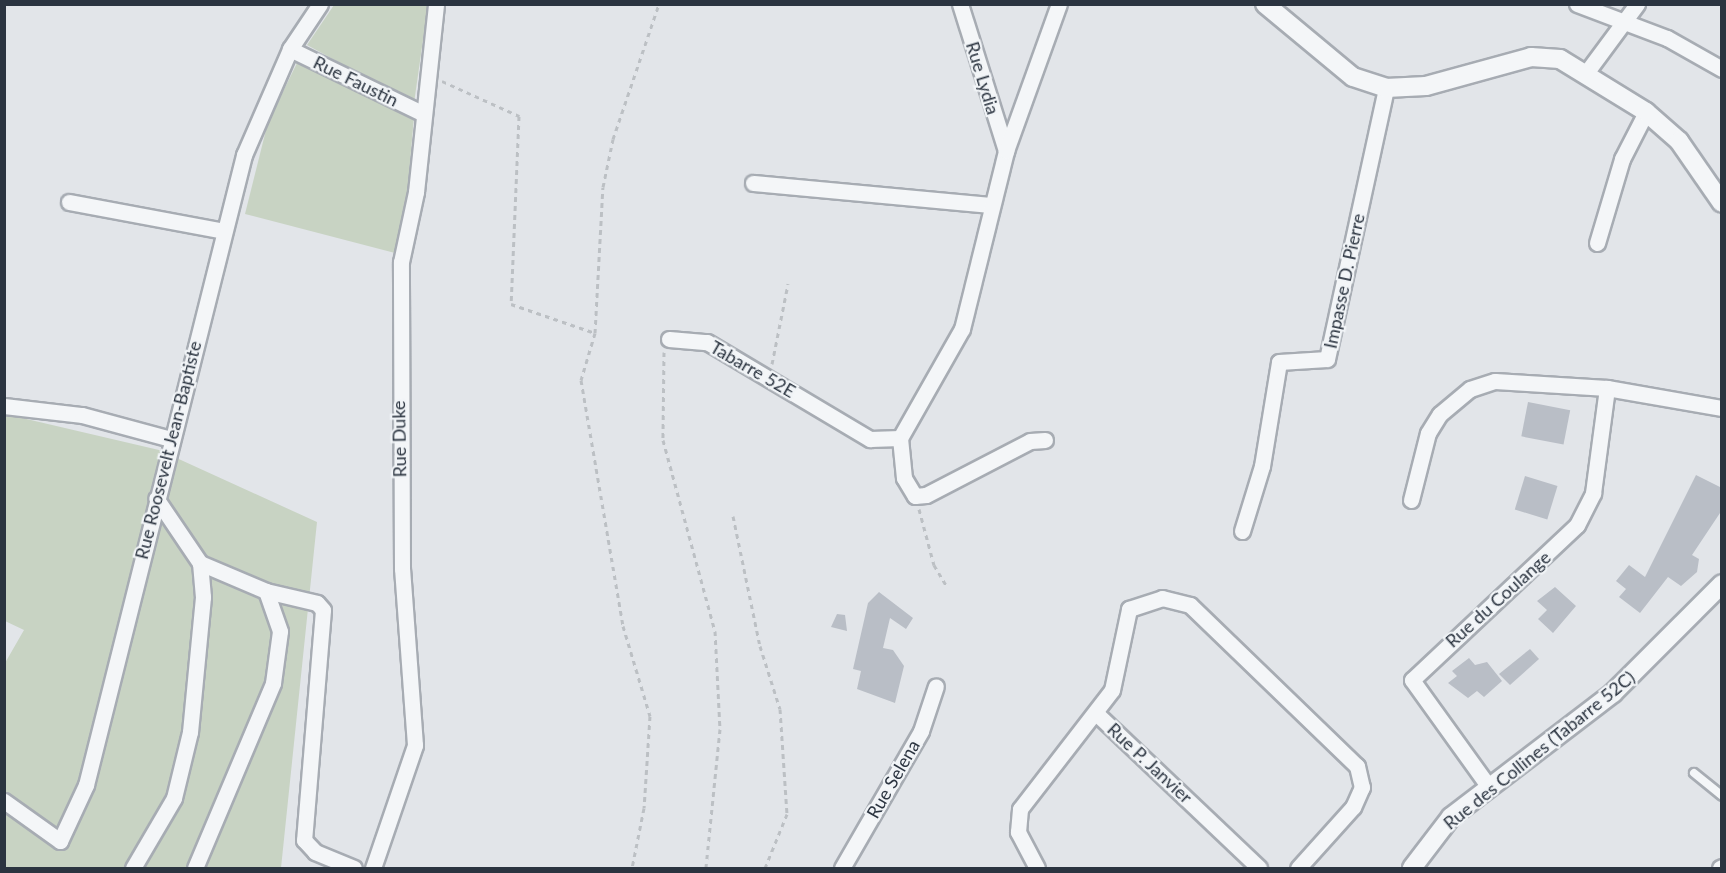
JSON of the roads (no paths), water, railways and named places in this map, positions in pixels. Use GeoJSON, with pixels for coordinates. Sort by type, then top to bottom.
{"type":"FeatureCollection","features":[{"type":"Feature","properties":{"kind":"street","name":"Rue Roosevelt Jean-Baptiste"},"geometry":{"type":"LineString","coordinates":[[4,801],[60,841],[86,785],[156,498],[244,155],[290,49],[320,4]]}},
{"type":"Feature","properties":{"kind":"street","name":"Rue Duke"},"geometry":{"type":"LineString","coordinates":[[373,868],[415,745],[402,569],[398,388],[401,262],[416,192],[426,74],[436,4]]}},
{"type":"Feature","properties":{"kind":"street","name":"Rue Lydia"},"geometry":{"type":"LineString","coordinates":[[960,4],[1006,151]]}},
{"type":"Feature","properties":{"kind":"street"},"geometry":{"type":"LineString","coordinates":[[1045,440],[1030,441],[926,495],[915,496],[904,478],[900,438],[962,329],[1006,151],[1059,4]]}},
{"type":"Feature","properties":{"kind":"street"},"geometry":{"type":"LineString","coordinates":[[1265,4],[1353,77],[1386,88],[1426,86],[1531,57],[1560,59],[1646,112],[1679,141],[1722,203]]}},
{"type":"Feature","properties":{"kind":"street"},"geometry":{"type":"LineString","coordinates":[[1577,4],[1667,38],[1722,69]]}},
{"type":"Feature","properties":{"kind":"street"},"geometry":{"type":"LineString","coordinates":[[1586,73],[1637,4]]}},
{"type":"Feature","properties":{"kind":"street","name":"Rue Faustin"},"geometry":{"type":"LineString","coordinates":[[290,49],[422,113]]}},
{"type":"Feature","properties":{"kind":"street","name":"Impasse D. Pierre"},"geometry":{"type":"LineString","coordinates":[[1242,531],[1262,466],[1279,362],[1327,359],[1386,88]]}},
{"type":"Feature","properties":{"kind":"street"},"geometry":{"type":"LineString","coordinates":[[1597,243],[1622,159],[1646,112]]}},
{"type":"Feature","properties":{"kind":"street"},"geometry":{"type":"LineString","coordinates":[[753,183],[991,205]]}},
{"type":"Feature","properties":{"kind":"street"},"geometry":{"type":"LineString","coordinates":[[69,202],[224,231]]}},
{"type":"Feature","properties":{"kind":"street","name":"Tabarre 52E"},"geometry":{"type":"LineString","coordinates":[[669,339],[707,342],[870,439],[900,438]]}},
{"type":"Feature","properties":{"kind":"street"},"geometry":{"type":"LineString","coordinates":[[1411,500],[1428,433],[1440,414],[1470,389],[1495,381],[1607,388],[1722,408]]}},
{"type":"Feature","properties":{"kind":"street","name":"Rue du Coulange"},"geometry":{"type":"LineString","coordinates":[[1489,787],[1412,680],[1577,525],[1593,493],[1607,388]]}},
{"type":"Feature","properties":{"kind":"street"},"geometry":{"type":"LineString","coordinates":[[4,406],[82,415],[171,439]]}},
{"type":"Feature","properties":{"kind":"street"},"geometry":{"type":"LineString","coordinates":[[133,868],[174,798],[190,732],[203,597],[200,563],[156,498]]}},
{"type":"Feature","properties":{"kind":"street"},"geometry":{"type":"LineString","coordinates":[[200,563],[266,591],[317,603],[323,610],[304,840],[315,852],[354,868]]}},
{"type":"Feature","properties":{"kind":"street","name":"Rue des Collines (Tabarre 52C)"},"geometry":{"type":"LineString","coordinates":[[1412,868],[1451,817],[1613,693],[1722,584]]}},
{"type":"Feature","properties":{"kind":"street"},"geometry":{"type":"LineString","coordinates":[[195,868],[273,682],[280,631],[266,591]]}},
{"type":"Feature","properties":{"kind":"street"},"geometry":{"type":"LineString","coordinates":[[1098,715],[1112,690],[1130,609],[1162,598],[1190,605],[1357,766],[1362,787],[1353,807],[1298,868]]}},
{"type":"Feature","properties":{"kind":"street","name":"Rue Selena"},"geometry":{"type":"LineString","coordinates":[[842,868],[921,731],[936,686]]}},
{"type":"Feature","properties":{"kind":"street","name":"Rue P. Janvier"},"geometry":{"type":"LineString","coordinates":[[1037,868],[1018,832],[1020,809],[1098,715],[1259,868]]}},
{"type":"Feature","properties":{"kind":"lane"},"geometry":{"type":"LineString","coordinates":[[1694,773],[1722,796]]}}]}
